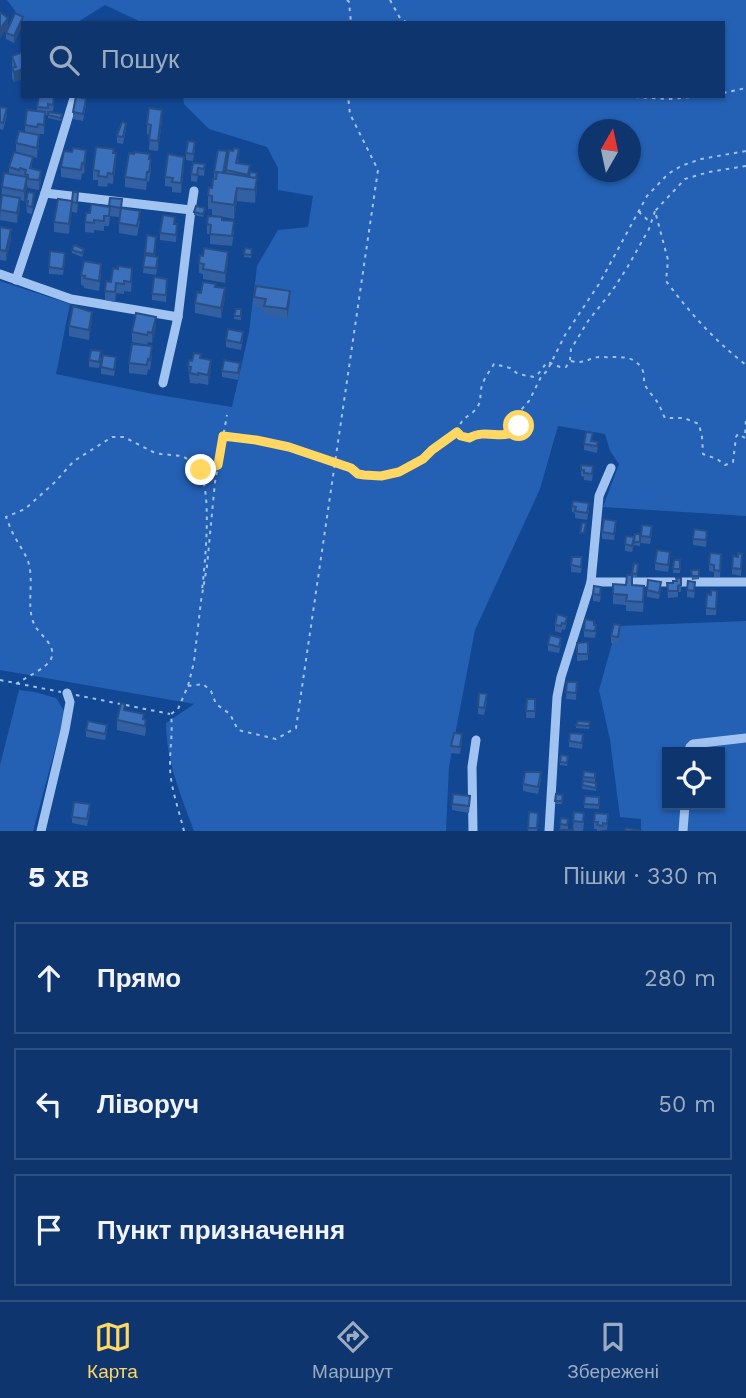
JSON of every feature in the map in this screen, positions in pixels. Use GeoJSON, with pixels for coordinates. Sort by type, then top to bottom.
{"type":"FeatureCollection","features":[{"type":"Feature","properties":{"kind":"street"},"geometry":{"type":"LineString","coordinates":[[16,280],[74,98]]}},
{"type":"Feature","properties":{"kind":"street"},"geometry":{"type":"LineString","coordinates":[[163,383],[178,317],[194,191]]}},
{"type":"Feature","properties":{"kind":"street"},"geometry":{"type":"LineString","coordinates":[[45,193],[191,210]]}},
{"type":"Feature","properties":{"kind":"street"},"geometry":{"type":"LineString","coordinates":[[0,274],[71,299],[178,317]]}},
{"type":"Feature","properties":{"kind":"street"},"geometry":{"type":"LineString","coordinates":[[549,831],[557,696],[591,582],[599,496],[611,468]]}},
{"type":"Feature","properties":{"kind":"street"},"geometry":{"type":"LineString","coordinates":[[591,582],[746,582]]}},
{"type":"Feature","properties":{"kind":"street"},"geometry":{"type":"LineString","coordinates":[[41,831],[65,730],[70,702],[67,693]]}},
{"type":"Feature","properties":{"kind":"street"},"geometry":{"type":"LineString","coordinates":[[690,747],[693,744],[746,738]]}},
{"type":"Feature","properties":{"kind":"street"},"geometry":{"type":"LineString","coordinates":[[474,831],[472,766],[476,740]]}},
{"type":"Feature","properties":{"kind":"street"},"geometry":{"type":"LineString","coordinates":[[683,831],[685,810]]}},
{"type":"Feature","properties":{"kind":"path"},"geometry":{"type":"LineString","coordinates":[[390,0],[404,21]]}},
{"type":"Feature","properties":{"kind":"path"},"geometry":{"type":"LineString","coordinates":[[349,1],[351,21]]}},
{"type":"Feature","properties":{"kind":"path"},"geometry":{"type":"LineString","coordinates":[[725,93],[746,88]]}},
{"type":"Feature","properties":{"kind":"path"},"geometry":{"type":"LineString","coordinates":[[188,687],[203,684],[211,691],[216,704],[230,714],[238,730],[276,739],[296,728],[378,170],[351,114],[348,98]]}},
{"type":"Feature","properties":{"kind":"path"},"geometry":{"type":"LineString","coordinates":[[651,98],[680,98]]}},
{"type":"Feature","properties":{"kind":"path"},"geometry":{"type":"LineString","coordinates":[[457,432],[469,438],[477,433],[503,435],[516,431],[521,410],[529,401],[565,335],[618,252],[647,196],[681,166],[701,159],[746,151]]}},
{"type":"Feature","properties":{"kind":"path"},"geometry":{"type":"LineString","coordinates":[[223,436],[289,447],[364,475],[381,476],[417,463],[457,432],[460,423],[480,404],[481,387],[494,364],[534,377],[548,362],[566,367],[571,349],[627,268],[655,211],[685,179],[746,166]]}},
{"type":"Feature","properties":{"kind":"path"},"geometry":{"type":"LineString","coordinates":[[640,207],[640,213],[650,223]]}},
{"type":"Feature","properties":{"kind":"path"},"geometry":{"type":"LineString","coordinates":[[655,211],[668,260],[666,281],[691,314],[724,348],[746,365]]}},
{"type":"Feature","properties":{"kind":"path"},"geometry":{"type":"LineString","coordinates":[[569,360],[578,363],[601,356],[620,356],[635,362],[642,368],[645,384],[665,418],[684,418],[699,424],[703,454],[725,465],[733,462],[736,437],[741,434],[745,438],[746,418]]}},
{"type":"Feature","properties":{"kind":"path"},"geometry":{"type":"LineString","coordinates":[[201,601],[227,415]]}},
{"type":"Feature","properties":{"kind":"path"},"geometry":{"type":"LineString","coordinates":[[0,515],[6,517],[25,509],[74,461],[112,437],[124,437],[153,452],[183,456],[201,470],[206,498],[205,555],[194,662],[188,687],[178,709],[172,714]]}},
{"type":"Feature","properties":{"kind":"path"},"geometry":{"type":"LineString","coordinates":[[196,465],[218,465]]}},
{"type":"Feature","properties":{"kind":"path"},"geometry":{"type":"LineString","coordinates":[[6,517],[28,560],[31,608],[35,625],[53,651],[47,665],[16,684]]}},
{"type":"Feature","properties":{"kind":"path"},"geometry":{"type":"LineString","coordinates":[[0,680],[172,714]]}},
{"type":"Feature","properties":{"kind":"path"},"geometry":{"type":"LineString","coordinates":[[172,714],[170,766],[184,831]]}},
{"type":"Feature","properties":{"kind":"shaded area"},"geometry":{"type":"Polygon","coordinates":[[[7,0],[746,0],[746,516],[603,507],[619,464],[610,451],[605,434],[558,426],[540,489],[475,630],[449,767],[446,831],[194,831],[171,765],[166,723],[194,704],[0,670],[0,281],[70,304],[56,374],[232,407],[249,332],[257,266],[278,230],[308,227],[313,196],[278,190],[278,168],[267,147],[209,129],[184,104],[183,98],[725,98],[725,21],[139,21],[105,5],[79,21],[23,21],[7,0]]]}},
{"type":"Feature","properties":{"kind":"shaded area"},"geometry":{"type":"Polygon","coordinates":[[[746,621],[746,831],[641,831],[641,819],[620,817],[610,740],[599,690],[617,626],[746,621]]]}},
{"type":"Feature","properties":{"kind":"shaded area"},"geometry":{"type":"Polygon","coordinates":[[[19,690],[56,698],[65,712],[33,831],[0,831],[0,765],[19,690]]]}},
{"type":"Feature","properties":{"kind":"building"},"geometry":{"type":"Polygon","coordinates":[[[0,12],[8,18],[0,29],[0,12]]]}},
{"type":"Feature","properties":{"kind":"building"},"geometry":{"type":"Polygon","coordinates":[[[15,13],[23,17],[14,36],[6,33],[15,13]]]}},
{"type":"Feature","properties":{"kind":"building"},"geometry":{"type":"Polygon","coordinates":[[[21,53],[21,70],[14,72],[12,68],[16,67],[12,56],[21,53]]]}},
{"type":"Feature","properties":{"kind":"building"},"geometry":{"type":"Polygon","coordinates":[[[39,98],[54,98],[53,105],[48,104],[48,108],[37,107],[39,98]]]}},
{"type":"Feature","properties":{"kind":"building"},"geometry":{"type":"Polygon","coordinates":[[[76,98],[86,99],[83,114],[73,112],[76,98]]]}},
{"type":"Feature","properties":{"kind":"building"},"geometry":{"type":"Polygon","coordinates":[[[0,107],[7,108],[3,123],[0,122],[0,107]]]}},
{"type":"Feature","properties":{"kind":"building"},"geometry":{"type":"Polygon","coordinates":[[[149,108],[162,110],[158,141],[149,140],[149,108]]]}},
{"type":"Feature","properties":{"kind":"building"},"geometry":{"type":"Polygon","coordinates":[[[27,110],[45,112],[44,125],[25,125],[27,110]]]}},
{"type":"Feature","properties":{"kind":"building"},"geometry":{"type":"Polygon","coordinates":[[[48,112],[62,114],[61,118],[48,115],[48,112]]]}},
{"type":"Feature","properties":{"kind":"building"},"geometry":{"type":"Polygon","coordinates":[[[122,122],[126,123],[123,137],[117,136],[122,122]]]}},
{"type":"Feature","properties":{"kind":"building"},"geometry":{"type":"Polygon","coordinates":[[[19,131],[39,135],[37,148],[16,143],[19,131]]]}},
{"type":"Feature","properties":{"kind":"building"},"geometry":{"type":"Polygon","coordinates":[[[188,141],[195,142],[193,154],[186,153],[188,141]]]}},
{"type":"Feature","properties":{"kind":"building"},"geometry":{"type":"Polygon","coordinates":[[[96,147],[114,149],[113,153],[116,153],[113,174],[108,173],[107,177],[98,176],[99,171],[93,170],[96,147]]]}},
{"type":"Feature","properties":{"kind":"building"},"geometry":{"type":"Polygon","coordinates":[[[73,148],[86,150],[81,170],[61,167],[64,151],[72,152],[73,148]]]}},
{"type":"Feature","properties":{"kind":"building"},"geometry":{"type":"Polygon","coordinates":[[[234,148],[239,149],[236,163],[250,165],[248,175],[226,170],[229,150],[233,151],[234,148]]]}},
{"type":"Feature","properties":{"kind":"building"},"geometry":{"type":"Polygon","coordinates":[[[218,150],[227,151],[223,173],[214,172],[218,150]]]}},
{"type":"Feature","properties":{"kind":"building"},"geometry":{"type":"Polygon","coordinates":[[[14,152],[33,157],[30,168],[41,171],[39,180],[28,179],[26,170],[9,167],[14,152]]]}},
{"type":"Feature","properties":{"kind":"building"},"geometry":{"type":"Polygon","coordinates":[[[129,153],[150,154],[146,180],[125,177],[129,153]]]}},
{"type":"Feature","properties":{"kind":"building"},"geometry":{"type":"Polygon","coordinates":[[[168,154],[184,157],[181,183],[172,182],[173,178],[165,177],[168,154]]]}},
{"type":"Feature","properties":{"kind":"building"},"geometry":{"type":"Polygon","coordinates":[[[193,163],[205,164],[204,169],[198,168],[197,175],[191,174],[193,163]]]}},
{"type":"Feature","properties":{"kind":"building"},"geometry":{"type":"Polygon","coordinates":[[[217,172],[257,178],[255,190],[237,188],[234,205],[212,202],[212,196],[208,195],[209,187],[212,188],[217,172]]]}},
{"type":"Feature","properties":{"kind":"building"},"geometry":{"type":"Polygon","coordinates":[[[250,172],[257,173],[256,178],[249,177],[250,172]]]}},
{"type":"Feature","properties":{"kind":"building"},"geometry":{"type":"Polygon","coordinates":[[[4,173],[27,177],[24,191],[2,187],[4,173]]]}},
{"type":"Feature","properties":{"kind":"building"},"geometry":{"type":"Polygon","coordinates":[[[28,192],[34,193],[32,207],[27,206],[28,192]]]}},
{"type":"Feature","properties":{"kind":"building"},"geometry":{"type":"Polygon","coordinates":[[[73,192],[78,192],[77,203],[72,202],[69,224],[54,222],[58,199],[72,201],[73,192]]]}},
{"type":"Feature","properties":{"kind":"building"},"geometry":{"type":"Polygon","coordinates":[[[2,195],[20,198],[17,213],[0,210],[2,195]]]}},
{"type":"Feature","properties":{"kind":"building"},"geometry":{"type":"Polygon","coordinates":[[[110,198],[122,199],[121,208],[109,206],[110,198]]]}},
{"type":"Feature","properties":{"kind":"building"},"geometry":{"type":"Polygon","coordinates":[[[91,204],[110,207],[109,216],[104,216],[104,221],[85,222],[91,204]]]}},
{"type":"Feature","properties":{"kind":"building"},"geometry":{"type":"Polygon","coordinates":[[[196,206],[205,208],[203,214],[194,212],[196,206]]]}},
{"type":"Feature","properties":{"kind":"building"},"geometry":{"type":"Polygon","coordinates":[[[121,208],[140,211],[137,226],[119,223],[121,208]]]}},
{"type":"Feature","properties":{"kind":"building"},"geometry":{"type":"Polygon","coordinates":[[[163,215],[175,217],[176,235],[160,233],[163,215]]]}},
{"type":"Feature","properties":{"kind":"building"},"geometry":{"type":"Polygon","coordinates":[[[208,216],[234,221],[232,236],[210,234],[208,216]]]}},
{"type":"Feature","properties":{"kind":"building"},"geometry":{"type":"Polygon","coordinates":[[[0,227],[11,229],[6,251],[0,250],[0,227]]]}},
{"type":"Feature","properties":{"kind":"building"},"geometry":{"type":"Polygon","coordinates":[[[147,235],[156,237],[154,254],[145,253],[147,235]]]}},
{"type":"Feature","properties":{"kind":"building"},"geometry":{"type":"Polygon","coordinates":[[[74,245],[84,249],[82,253],[72,250],[74,245]]]}},
{"type":"Feature","properties":{"kind":"building"},"geometry":{"type":"Polygon","coordinates":[[[204,248],[228,252],[225,273],[203,269],[204,264],[199,263],[204,248]]]}},
{"type":"Feature","properties":{"kind":"building"},"geometry":{"type":"Polygon","coordinates":[[[245,248],[252,249],[251,255],[244,254],[245,248]]]}},
{"type":"Feature","properties":{"kind":"building"},"geometry":{"type":"Polygon","coordinates":[[[50,251],[65,253],[63,269],[49,267],[50,251]]]}},
{"type":"Feature","properties":{"kind":"building"},"geometry":{"type":"Polygon","coordinates":[[[145,255],[158,257],[156,268],[143,267],[145,255]]]}},
{"type":"Feature","properties":{"kind":"building"},"geometry":{"type":"Polygon","coordinates":[[[84,261],[101,264],[99,281],[81,275],[84,261]]]}},
{"type":"Feature","properties":{"kind":"building"},"geometry":{"type":"Polygon","coordinates":[[[118,266],[132,268],[131,282],[116,283],[115,292],[105,291],[106,281],[111,282],[113,268],[118,269],[118,266]]]}},
{"type":"Feature","properties":{"kind":"building"},"geometry":{"type":"Polygon","coordinates":[[[154,277],[167,279],[166,295],[152,294],[154,277]]]}},
{"type":"Feature","properties":{"kind":"building"},"geometry":{"type":"Polygon","coordinates":[[[203,282],[225,288],[221,308],[195,303],[203,282]]]}},
{"type":"Feature","properties":{"kind":"building"},"geometry":{"type":"Polygon","coordinates":[[[256,286],[290,291],[287,309],[264,306],[266,299],[254,297],[256,286]]]}},
{"type":"Feature","properties":{"kind":"building"},"geometry":{"type":"Polygon","coordinates":[[[73,306],[92,312],[89,330],[69,326],[73,306]]]}},
{"type":"Feature","properties":{"kind":"building"},"geometry":{"type":"Polygon","coordinates":[[[236,309],[241,309],[241,316],[234,316],[236,309]]]}},
{"type":"Feature","properties":{"kind":"building"},"geometry":{"type":"Polygon","coordinates":[[[136,313],[156,317],[152,333],[148,332],[147,335],[132,332],[136,313]]]}},
{"type":"Feature","properties":{"kind":"building"},"geometry":{"type":"Polygon","coordinates":[[[228,329],[243,332],[241,343],[226,340],[228,329]]]}},
{"type":"Feature","properties":{"kind":"building"},"geometry":{"type":"Polygon","coordinates":[[[132,344],[152,346],[147,365],[129,363],[132,344]]]}},
{"type":"Feature","properties":{"kind":"building"},"geometry":{"type":"Polygon","coordinates":[[[91,350],[101,351],[99,362],[89,360],[91,350]]]}},
{"type":"Feature","properties":{"kind":"building"},"geometry":{"type":"Polygon","coordinates":[[[194,353],[201,354],[200,358],[211,360],[208,375],[190,373],[189,360],[192,361],[194,353]]]}},
{"type":"Feature","properties":{"kind":"building"},"geometry":{"type":"Polygon","coordinates":[[[103,355],[116,357],[114,370],[101,367],[103,355]]]}},
{"type":"Feature","properties":{"kind":"building"},"geometry":{"type":"Polygon","coordinates":[[[224,360],[240,363],[238,373],[222,371],[224,360]]]}},
{"type":"Feature","properties":{"kind":"building"},"geometry":{"type":"Polygon","coordinates":[[[586,432],[593,433],[591,441],[598,442],[597,446],[584,444],[586,432]]]}},
{"type":"Feature","properties":{"kind":"building"},"geometry":{"type":"Polygon","coordinates":[[[581,465],[593,466],[592,474],[584,473],[581,465]]]}},
{"type":"Feature","properties":{"kind":"building"},"geometry":{"type":"Polygon","coordinates":[[[573,501],[589,503],[587,513],[575,511],[573,501]]]}},
{"type":"Feature","properties":{"kind":"building"},"geometry":{"type":"Polygon","coordinates":[[[604,519],[616,521],[614,534],[602,532],[604,519]]]}},
{"type":"Feature","properties":{"kind":"building"},"geometry":{"type":"Polygon","coordinates":[[[582,523],[586,523],[584,533],[580,533],[582,523]]]}},
{"type":"Feature","properties":{"kind":"building"},"geometry":{"type":"Polygon","coordinates":[[[642,525],[652,526],[650,537],[641,536],[642,525]]]}},
{"type":"Feature","properties":{"kind":"building"},"geometry":{"type":"Polygon","coordinates":[[[694,529],[707,531],[706,540],[693,539],[694,529]]]}},
{"type":"Feature","properties":{"kind":"building"},"geometry":{"type":"Polygon","coordinates":[[[635,534],[640,534],[640,542],[634,542],[635,534]]]}},
{"type":"Feature","properties":{"kind":"building"},"geometry":{"type":"Polygon","coordinates":[[[626,536],[634,537],[632,546],[625,544],[626,536]]]}},
{"type":"Feature","properties":{"kind":"building"},"geometry":{"type":"Polygon","coordinates":[[[657,550],[670,552],[668,565],[655,563],[657,550]]]}},
{"type":"Feature","properties":{"kind":"building"},"geometry":{"type":"Polygon","coordinates":[[[710,553],[721,554],[720,571],[714,570],[714,565],[709,564],[710,553]]]}},
{"type":"Feature","properties":{"kind":"building"},"geometry":{"type":"Polygon","coordinates":[[[738,553],[742,554],[741,569],[732,568],[733,556],[738,557],[738,553]]]}},
{"type":"Feature","properties":{"kind":"building"},"geometry":{"type":"Polygon","coordinates":[[[572,557],[582,557],[581,567],[571,565],[572,557]]]}},
{"type":"Feature","properties":{"kind":"building"},"geometry":{"type":"Polygon","coordinates":[[[674,560],[680,560],[680,569],[673,569],[674,560]]]}},
{"type":"Feature","properties":{"kind":"building"},"geometry":{"type":"Polygon","coordinates":[[[634,563],[638,564],[637,574],[632,573],[634,563]]]}},
{"type":"Feature","properties":{"kind":"building"},"geometry":{"type":"Polygon","coordinates":[[[691,570],[699,570],[699,576],[692,576],[691,570]]]}},
{"type":"Feature","properties":{"kind":"building"},"geometry":{"type":"Polygon","coordinates":[[[627,575],[632,575],[632,585],[644,586],[643,602],[626,601],[627,595],[613,594],[613,584],[626,585],[627,575]]]}},
{"type":"Feature","properties":{"kind":"building"},"geometry":{"type":"Polygon","coordinates":[[[676,578],[681,578],[678,591],[668,591],[667,583],[677,581],[676,578]]]}},
{"type":"Feature","properties":{"kind":"building"},"geometry":{"type":"Polygon","coordinates":[[[648,580],[661,582],[659,593],[647,590],[648,580]]]}},
{"type":"Feature","properties":{"kind":"building"},"geometry":{"type":"Polygon","coordinates":[[[688,581],[695,582],[694,591],[687,590],[688,581]]]}},
{"type":"Feature","properties":{"kind":"building"},"geometry":{"type":"Polygon","coordinates":[[[594,586],[601,587],[600,595],[593,594],[594,586]]]}},
{"type":"Feature","properties":{"kind":"building"},"geometry":{"type":"Polygon","coordinates":[[[711,590],[717,591],[716,609],[706,608],[707,594],[711,595],[711,590]]]}},
{"type":"Feature","properties":{"kind":"building"},"geometry":{"type":"Polygon","coordinates":[[[557,614],[567,617],[565,624],[555,625],[557,614]]]}},
{"type":"Feature","properties":{"kind":"building"},"geometry":{"type":"Polygon","coordinates":[[[585,619],[594,621],[595,631],[584,630],[585,619]]]}},
{"type":"Feature","properties":{"kind":"building"},"geometry":{"type":"Polygon","coordinates":[[[614,624],[620,625],[618,637],[611,636],[614,624]]]}},
{"type":"Feature","properties":{"kind":"building"},"geometry":{"type":"Polygon","coordinates":[[[550,635],[561,638],[559,647],[548,644],[550,635]]]}},
{"type":"Feature","properties":{"kind":"building"},"geometry":{"type":"Polygon","coordinates":[[[588,642],[588,654],[577,654],[577,643],[588,642]]]}},
{"type":"Feature","properties":{"kind":"building"},"geometry":{"type":"Polygon","coordinates":[[[567,682],[577,682],[576,693],[566,692],[567,682]]]}},
{"type":"Feature","properties":{"kind":"building"},"geometry":{"type":"Polygon","coordinates":[[[479,693],[487,694],[484,708],[478,707],[479,693]]]}},
{"type":"Feature","properties":{"kind":"building"},"geometry":{"type":"Polygon","coordinates":[[[527,699],[535,699],[535,711],[526,711],[527,699]]]}},
{"type":"Feature","properties":{"kind":"building"},"geometry":{"type":"Polygon","coordinates":[[[121,703],[125,704],[124,710],[144,714],[145,726],[117,720],[121,703]]]}},
{"type":"Feature","properties":{"kind":"building"},"geometry":{"type":"Polygon","coordinates":[[[88,721],[107,725],[105,734],[86,730],[88,721]]]}},
{"type":"Feature","properties":{"kind":"building"},"geometry":{"type":"Polygon","coordinates":[[[578,721],[590,722],[589,726],[576,725],[578,721]]]}},
{"type":"Feature","properties":{"kind":"building"},"geometry":{"type":"Polygon","coordinates":[[[454,733],[462,734],[460,747],[451,746],[454,733]]]}},
{"type":"Feature","properties":{"kind":"building"},"geometry":{"type":"Polygon","coordinates":[[[570,733],[583,734],[582,743],[569,741],[570,733]]]}},
{"type":"Feature","properties":{"kind":"building"},"geometry":{"type":"Polygon","coordinates":[[[561,755],[568,756],[567,763],[560,762],[561,755]]]}},
{"type":"Feature","properties":{"kind":"building"},"geometry":{"type":"Polygon","coordinates":[[[584,771],[595,773],[595,778],[583,777],[584,771]]]}},
{"type":"Feature","properties":{"kind":"building"},"geometry":{"type":"Polygon","coordinates":[[[525,772],[541,772],[538,787],[523,784],[525,772]]]}},
{"type":"Feature","properties":{"kind":"building"},"geometry":{"type":"Polygon","coordinates":[[[583,781],[596,783],[596,788],[582,785],[583,781]]]}},
{"type":"Feature","properties":{"kind":"building"},"geometry":{"type":"Polygon","coordinates":[[[453,794],[470,796],[469,806],[452,804],[453,794]]]}},
{"type":"Feature","properties":{"kind":"building"},"geometry":{"type":"Polygon","coordinates":[[[556,794],[563,795],[562,801],[555,801],[556,794]]]}},
{"type":"Feature","properties":{"kind":"building"},"geometry":{"type":"Polygon","coordinates":[[[585,796],[599,797],[599,805],[584,804],[585,796]]]}},
{"type":"Feature","properties":{"kind":"building"},"geometry":{"type":"Polygon","coordinates":[[[74,802],[90,804],[87,819],[72,817],[74,802]]]}},
{"type":"Feature","properties":{"kind":"building"},"geometry":{"type":"Polygon","coordinates":[[[529,812],[538,813],[537,828],[528,828],[529,812]]]}},
{"type":"Feature","properties":{"kind":"building"},"geometry":{"type":"Polygon","coordinates":[[[574,812],[584,813],[583,822],[573,821],[574,812]]]}},
{"type":"Feature","properties":{"kind":"building"},"geometry":{"type":"Polygon","coordinates":[[[595,813],[608,814],[607,824],[597,825],[598,822],[594,822],[595,813]]]}},
{"type":"Feature","properties":{"kind":"building"},"geometry":{"type":"Polygon","coordinates":[[[561,818],[568,819],[567,825],[560,824],[561,818]]]}},
{"type":"Feature","properties":{"kind":"route"},"geometry":{"type":"LineString","coordinates":[[201,470],[196,465],[218,465],[223,436],[289,447],[351,468],[358,474],[381,476],[399,472],[417,463],[457,432],[469,438],[477,433],[508,435],[519,426]]}}]}
